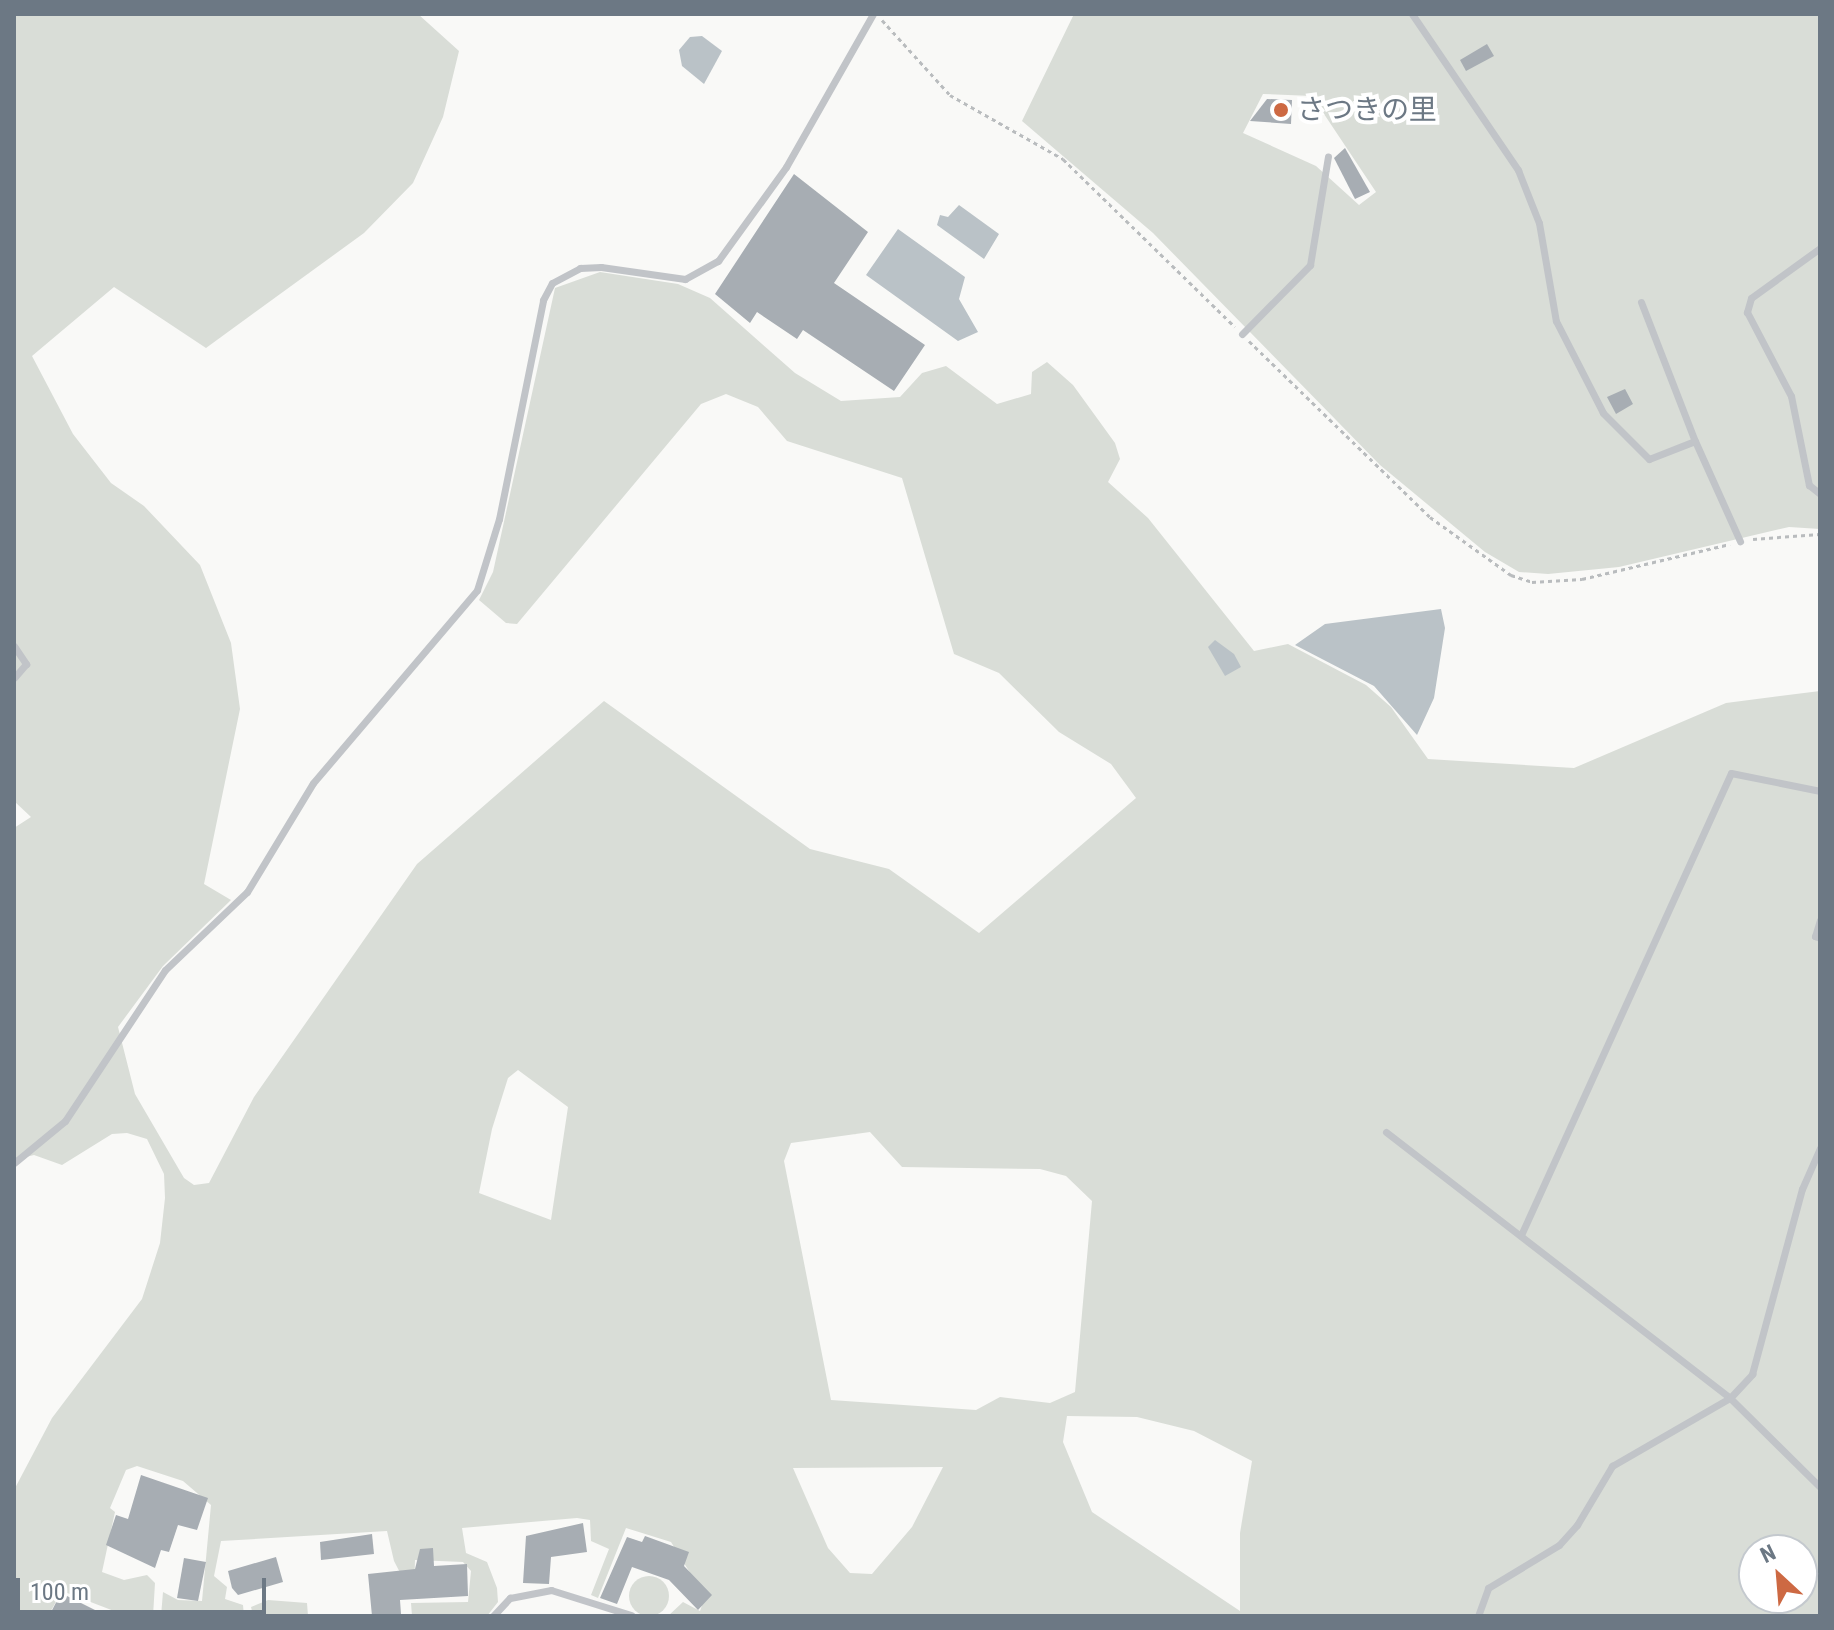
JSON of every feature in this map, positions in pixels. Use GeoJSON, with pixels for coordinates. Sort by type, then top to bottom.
{"type":"FeatureCollection","features":[{"type":"Feature","properties":{"kind":"lane"},"geometry":{"type":"LineString","coordinates":[[14,1163],[65,1121],[165,970],[247,892],[313,783],[477,590],[499,519],[543,300],[552,283],[580,268],[601,267],[685,279],[718,261],[786,167],[875,14]]}},
{"type":"Feature","properties":{"kind":"lane"},"geometry":{"type":"LineString","coordinates":[[1412,14],[1518,170],[1539,223],[1556,321],[1603,413],[1649,459],[1695,441]]}},
{"type":"Feature","properties":{"kind":"lane"},"geometry":{"type":"LineString","coordinates":[[1242,334],[1310,265],[1328,156]]}},
{"type":"Feature","properties":{"kind":"lane"},"geometry":{"type":"LineString","coordinates":[[1820,248],[1751,298],[1747,312],[1791,396],[1809,485],[1820,494]]}},
{"type":"Feature","properties":{"kind":"lane"},"geometry":{"type":"LineString","coordinates":[[1641,302],[1695,441],[1740,541]]}},
{"type":"Feature","properties":{"kind":"lane"},"geometry":{"type":"LineString","coordinates":[[14,646],[26,664],[14,678]]}},
{"type":"Feature","properties":{"kind":"lane"},"geometry":{"type":"LineString","coordinates":[[1521,1235],[1731,773],[1820,791]]}},
{"type":"Feature","properties":{"kind":"lane"},"geometry":{"type":"LineString","coordinates":[[1820,920],[1815,936],[1820,938]]}},
{"type":"Feature","properties":{"kind":"lane"},"geometry":{"type":"LineString","coordinates":[[1386,1132],[1730,1398],[1820,1487]]}},
{"type":"Feature","properties":{"kind":"lane"},"geometry":{"type":"LineString","coordinates":[[1478,1616],[1488,1588],[1559,1545],[1612,1466],[1631,1450],[1730,1398],[1764,1348],[1802,1189],[1820,1148]]}},
{"type":"Feature","properties":{"kind":"lane"},"geometry":{"type":"LineString","coordinates":[[493,1616],[510,1598],[551,1590],[631,1615]]}},
{"type":"Feature","properties":{"kind":"path"},"geometry":{"type":"LineString","coordinates":[[875,14],[950,95],[1063,159],[1430,517],[1511,575],[1532,582],[1582,579],[1740,541],[1788,532],[1820,534]]}},
{"type":"Feature","properties":{"kind":"shaded area"},"geometry":{"type":"Polygon","coordinates":[[[14,14],[418,14],[459,51],[443,117],[413,183],[364,233],[206,348],[114,287],[32,356],[73,434],[111,483],[144,506],[200,565],[231,643],[240,709],[204,884],[231,900],[163,966],[118,1027],[135,1094],[184,1178],[194,1185],[209,1183],[254,1097],[417,864],[604,701],[810,849],[889,869],[979,933],[1136,798],[1111,764],[1059,732],[999,673],[954,654],[902,478],[787,441],[758,407],[726,394],[701,404],[517,624],[506,623],[479,600],[493,572],[555,288],[600,272],[678,284],[710,298],[795,373],[841,401],[900,397],[922,373],[946,366],[997,404],[1031,394],[1032,372],[1047,362],[1073,385],[1115,443],[1120,459],[1108,482],[1148,518],[1254,651],[1288,644],[1366,685],[1391,707],[1428,759],[1574,768],[1726,703],[1820,691],[1820,1616],[668,1616],[683,1602],[700,1611],[705,1597],[671,1542],[626,1528],[598,1598],[591,1595],[609,1549],[591,1541],[590,1520],[577,1518],[462,1528],[466,1553],[487,1562],[497,1588],[498,1602],[487,1616],[412,1616],[411,1603],[468,1602],[471,1571],[463,1562],[415,1560],[414,1592],[409,1590],[394,1561],[387,1531],[221,1541],[214,1576],[227,1587],[225,1599],[243,1605],[244,1616],[161,1616],[163,1592],[178,1600],[202,1601],[211,1505],[183,1481],[137,1466],[126,1470],[110,1508],[115,1512],[102,1572],[124,1580],[147,1575],[155,1583],[153,1616],[127,1616],[62,1591],[48,1616],[14,1616],[14,1490],[52,1418],[142,1299],[160,1243],[165,1198],[164,1174],[147,1139],[127,1133],[112,1134],[62,1165],[34,1155],[14,1160],[14,828],[31,817],[14,801],[14,14]],[[518,1070],[508,1078],[492,1129],[479,1193],[551,1220],[568,1107],[518,1070]],[[870,1132],[791,1143],[784,1161],[831,1400],[976,1410],[1000,1397],[1050,1403],[1075,1392],[1092,1201],[1066,1176],[1040,1169],[902,1167],[870,1132]],[[1067,1416],[1063,1442],[1092,1512],[1240,1611],[1240,1533],[1252,1461],[1194,1431],[1137,1417],[1067,1416]],[[943,1467],[793,1468],[828,1548],[850,1573],[872,1574],[912,1527],[943,1467]]]}},
{"type":"Feature","properties":{"kind":"shaded area"},"geometry":{"type":"Polygon","coordinates":[[[1074,14],[1820,14],[1820,529],[1789,527],[1619,567],[1548,574],[1519,572],[1485,552],[1380,465],[1153,233],[1022,121],[1074,14]],[[1263,94],[1243,133],[1316,166],[1359,205],[1376,192],[1312,96],[1263,94]]]}},
{"type":"Feature","properties":{"kind":"shaded area"},"geometry":{"type":"Polygon","coordinates":[[[702,36],[722,51],[704,84],[682,66],[679,50],[690,37],[702,36]]]}},
{"type":"Feature","properties":{"kind":"shaded area"},"geometry":{"type":"Polygon","coordinates":[[[959,205],[999,234],[984,259],[937,225],[940,215],[948,217],[959,205]]]}},
{"type":"Feature","properties":{"kind":"shaded area"},"geometry":{"type":"Polygon","coordinates":[[[898,229],[965,277],[959,299],[978,332],[958,341],[866,275],[898,229]]]}},
{"type":"Feature","properties":{"kind":"shaded area"},"geometry":{"type":"Polygon","coordinates":[[[1441,609],[1445,628],[1434,698],[1417,735],[1374,686],[1295,645],[1325,624],[1441,609]]]}},
{"type":"Feature","properties":{"kind":"shaded area"},"geometry":{"type":"Polygon","coordinates":[[[1215,640],[1234,654],[1241,667],[1225,676],[1208,647],[1215,640]]]}},
{"type":"Feature","properties":{"kind":"shaded area"},"geometry":{"type":"Polygon","coordinates":[[[649,1576],[663,1582],[669,1596],[663,1610],[649,1616],[635,1610],[629,1596],[635,1582],[649,1576]]]}},
{"type":"Feature","properties":{"kind":"shaded area"},"geometry":{"type":"Polygon","coordinates":[[[268,1600],[307,1603],[308,1616],[253,1615],[251,1607],[268,1600]]]}},
{"type":"Feature","properties":{"kind":"building"},"geometry":{"type":"Polygon","coordinates":[[[1487,44],[1494,56],[1466,71],[1460,60],[1487,44]]]}},
{"type":"Feature","properties":{"kind":"building","name":"さつきの里"},"geometry":{"type":"Polygon","coordinates":[[[1267,99],[1292,100],[1291,124],[1250,121],[1267,99]]]}},
{"type":"Feature","properties":{"kind":"building"},"geometry":{"type":"Polygon","coordinates":[[[1345,148],[1370,192],[1355,199],[1334,158],[1345,148]]]}},
{"type":"Feature","properties":{"kind":"building"},"geometry":{"type":"Polygon","coordinates":[[[794,174],[868,232],[834,283],[925,345],[894,391],[803,330],[797,339],[757,312],[750,323],[715,294],[794,174]]]}},
{"type":"Feature","properties":{"kind":"building"},"geometry":{"type":"Polygon","coordinates":[[[1625,389],[1633,404],[1616,414],[1607,397],[1625,389]]]}},
{"type":"Feature","properties":{"kind":"building"},"geometry":{"type":"Polygon","coordinates":[[[141,1475],[208,1498],[197,1530],[178,1525],[169,1552],[161,1550],[155,1568],[106,1545],[116,1515],[128,1519],[141,1475]]]}},
{"type":"Feature","properties":{"kind":"building"},"geometry":{"type":"Polygon","coordinates":[[[583,1523],[587,1552],[551,1557],[549,1584],[523,1583],[526,1536],[583,1523]]]}},
{"type":"Feature","properties":{"kind":"building"},"geometry":{"type":"Polygon","coordinates":[[[372,1534],[374,1554],[321,1560],[320,1542],[372,1534]]]}},
{"type":"Feature","properties":{"kind":"building"},"geometry":{"type":"Polygon","coordinates":[[[645,1536],[689,1552],[684,1566],[712,1595],[698,1610],[669,1580],[632,1567],[617,1604],[600,1598],[627,1537],[642,1542],[645,1536]]]}},
{"type":"Feature","properties":{"kind":"building"},"geometry":{"type":"Polygon","coordinates":[[[433,1548],[434,1566],[467,1564],[468,1596],[400,1600],[401,1614],[372,1616],[368,1574],[415,1569],[420,1549],[433,1548]]]}},
{"type":"Feature","properties":{"kind":"building"},"geometry":{"type":"Polygon","coordinates":[[[276,1557],[283,1582],[238,1595],[232,1588],[228,1571],[276,1557]]]}},
{"type":"Feature","properties":{"kind":"building"},"geometry":{"type":"Polygon","coordinates":[[[184,1558],[206,1562],[198,1601],[177,1598],[184,1558]]]}},
{"type":"Feature","properties":{"kind":"building"},"geometry":{"type":"Polygon","coordinates":[[[61,1593],[107,1616],[49,1616],[61,1593]]]}},
{"type":"Feature","properties":{"kind":"place","name":"さつきの里"},"geometry":{"type":"Point","coordinates":[1281,110]}}]}
